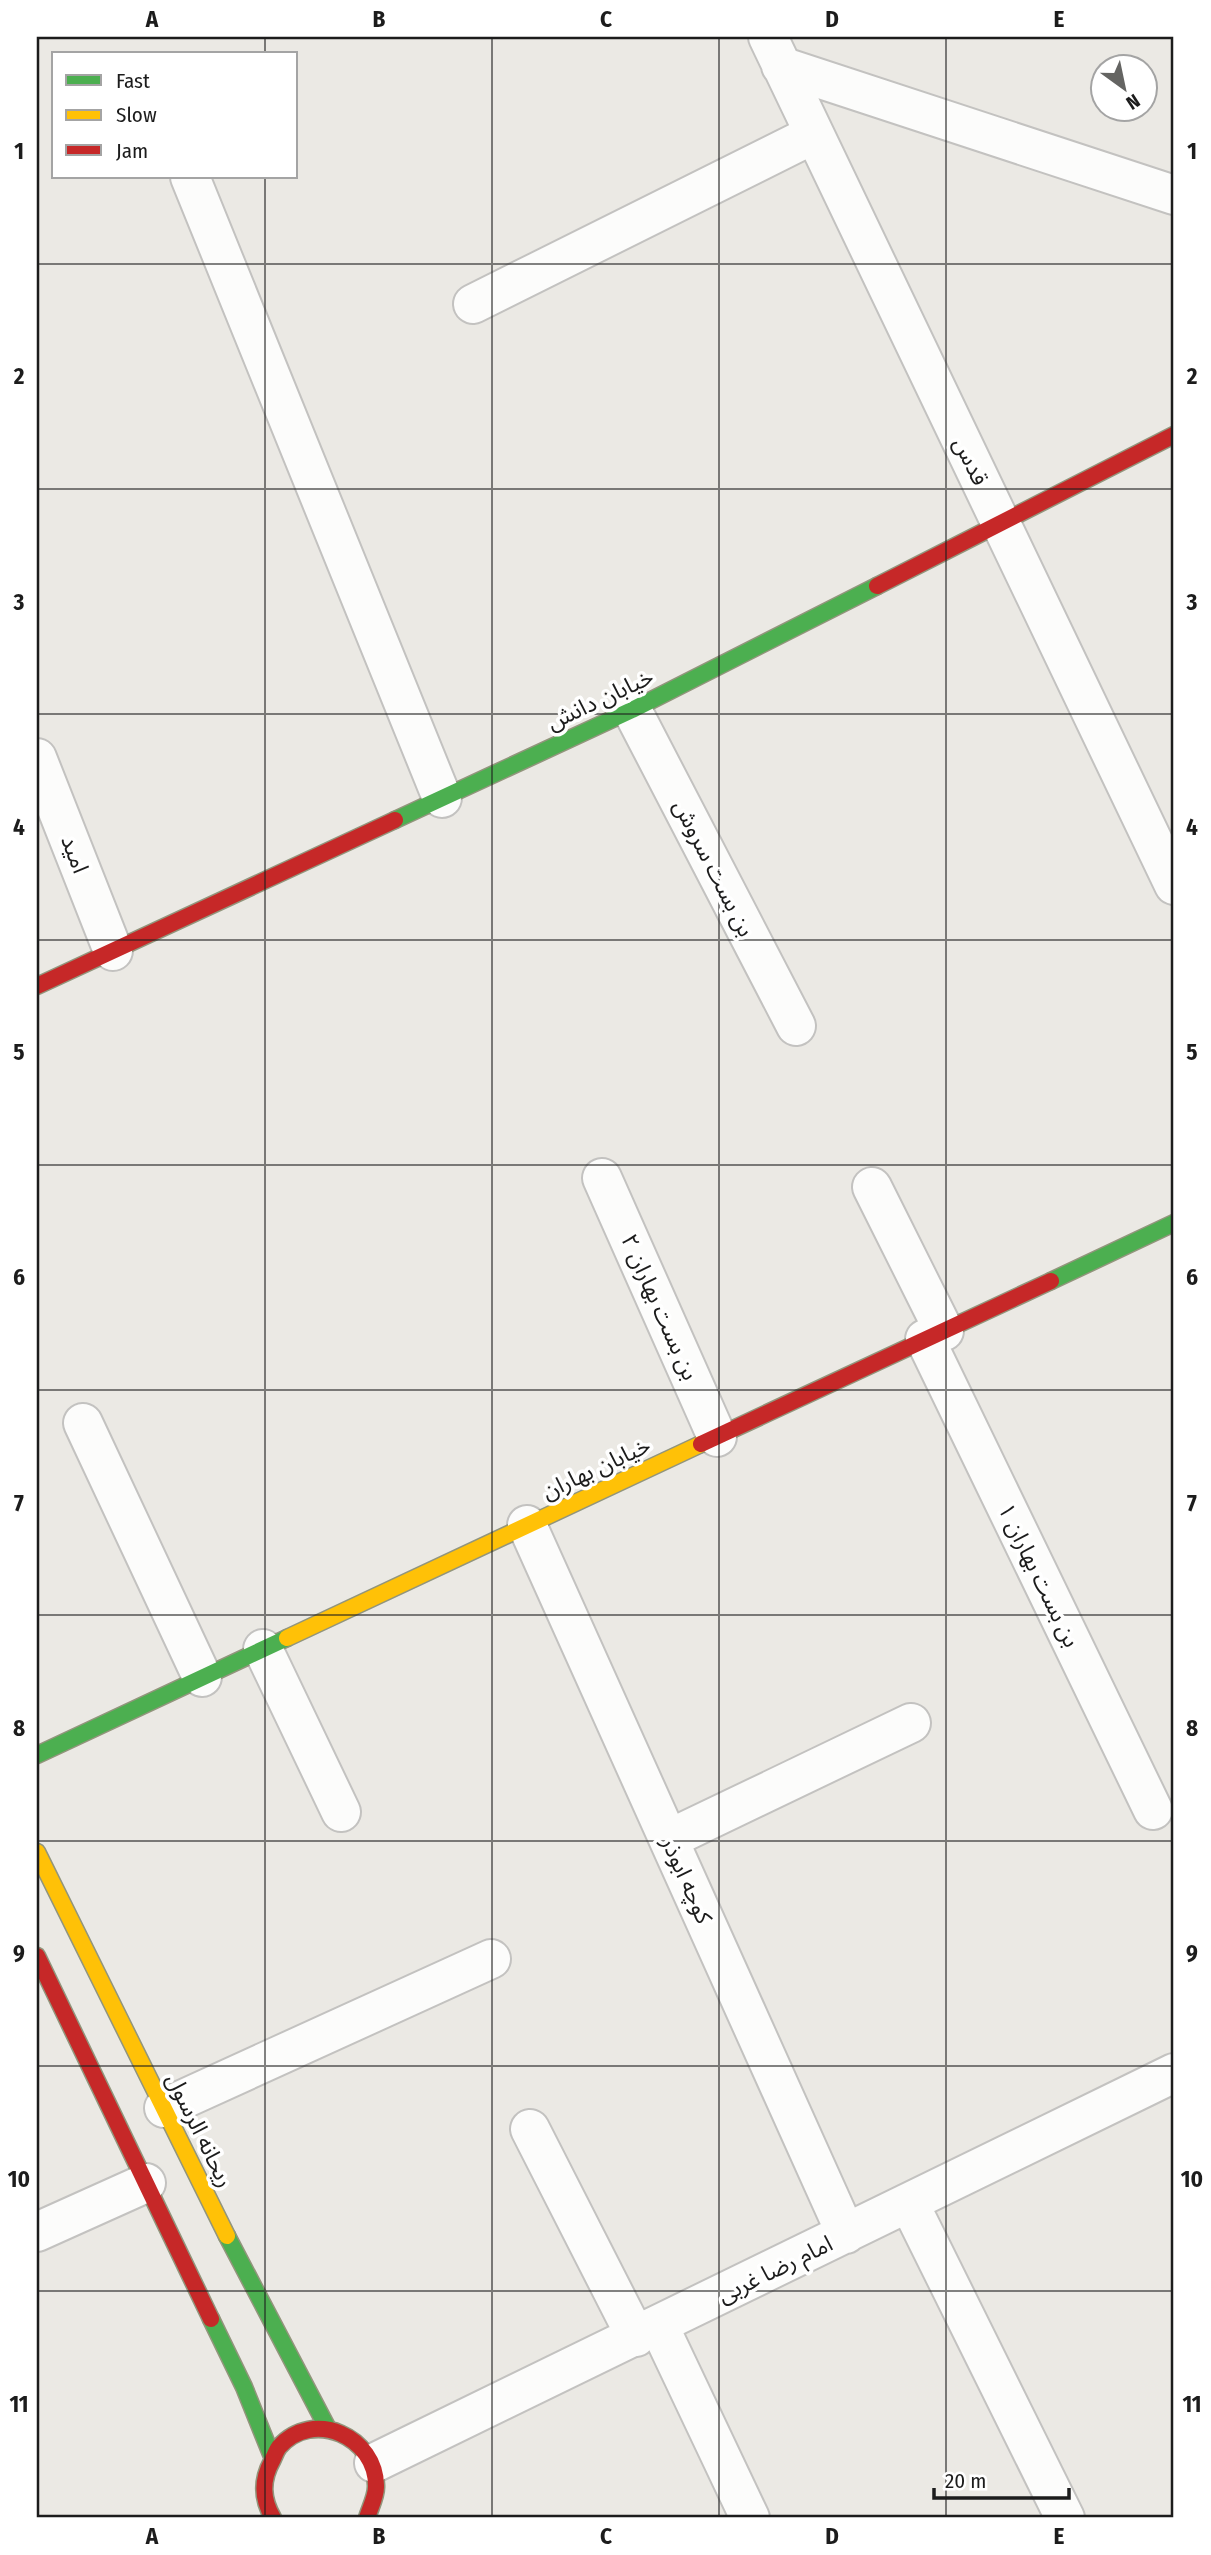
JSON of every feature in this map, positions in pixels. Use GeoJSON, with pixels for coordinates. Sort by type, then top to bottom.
{"type":"FeatureCollection","features":[{"type":"Feature","properties":{"kind":"street","name":"قدس"},"geometry":{"type":"LineString","coordinates":[[775,51],[1174,885]]}},
{"type":"Feature","properties":{"kind":"street"},"geometry":{"type":"LineString","coordinates":[[775,51],[1174,195]]}},
{"type":"Feature","properties":{"kind":"street"},"geometry":{"type":"LineString","coordinates":[[473,304],[814,134]]}},
{"type":"Feature","properties":{"kind":"street"},"geometry":{"type":"LineString","coordinates":[[190,178],[442,798]]}},
{"type":"Feature","properties":{"kind":"street","name":"خیابان دانش"},"geometry":{"type":"LineString","coordinates":[[37,986],[632,710],[1174,435]]}},
{"type":"Feature","properties":{"kind":"street","name":"بن بست سروش"},"geometry":{"type":"LineString","coordinates":[[632,710],[796,1026]]}},
{"type":"Feature","properties":{"kind":"street","name":"امید"},"geometry":{"type":"LineString","coordinates":[[37,758],[113,951]]}},
{"type":"Feature","properties":{"kind":"street","name":"بن بست بهاران ۲"},"geometry":{"type":"LineString","coordinates":[[602,1178],[717,1437]]}},
{"type":"Feature","properties":{"kind":"street","name":"بن بست بهاران ۱"},"geometry":{"type":"LineString","coordinates":[[872,1187],[934,1335],[1153,1810]]}},
{"type":"Feature","properties":{"kind":"street","name":"خیابان بهاران"},"geometry":{"type":"LineString","coordinates":[[37,1755],[1174,1223]]}},
{"type":"Feature","properties":{"kind":"street"},"geometry":{"type":"LineString","coordinates":[[83,1423],[202,1677]]}},
{"type":"Feature","properties":{"kind":"street","name":"کوچه ابوذر"},"geometry":{"type":"LineString","coordinates":[[527,1525],[846,2234]]}},
{"type":"Feature","properties":{"kind":"street"},"geometry":{"type":"LineString","coordinates":[[263,1649],[341,1812]]}},
{"type":"Feature","properties":{"kind":"street"},"geometry":{"type":"LineString","coordinates":[[669,1839],[911,1723]]}},
{"type":"Feature","properties":{"kind":"street","name":"ریحانه الرسول"},"geometry":{"type":"LineString","coordinates":[[37,1852],[190,2164],[327,2427]]}},
{"type":"Feature","properties":{"kind":"street"},"geometry":{"type":"LineString","coordinates":[[37,1956],[244,2387],[271,2454]]}},
{"type":"Feature","properties":{"kind":"street"},"geometry":{"type":"LineString","coordinates":[[164,2108],[491,1959]]}},
{"type":"Feature","properties":{"kind":"street","name":"امام رضا غربی"},"geometry":{"type":"LineString","coordinates":[[374,2463],[1174,2073]]}},
{"type":"Feature","properties":{"kind":"street"},"geometry":{"type":"LineString","coordinates":[[530,2129],[647,2331],[750,2518]]}},
{"type":"Feature","properties":{"kind":"street"},"geometry":{"type":"LineString","coordinates":[[37,2232],[146,2183]]}},
{"type":"Feature","properties":{"kind":"street"},"geometry":{"type":"LineString","coordinates":[[909,2203],[1065,2518]]}},
{"type":"Feature","properties":{"kind":"street"},"geometry":{"type":"LineString","coordinates":[[270,2518],[262,2485],[271,2454],[296,2433],[327,2427],[355,2439],[374,2463],[378,2491],[367,2518]]}},
{"type":"Feature","properties":{"kind":"traffic: fast"},"geometry":{"type":"LineString","coordinates":[[395,820],[632,710],[877,586]]}},
{"type":"Feature","properties":{"kind":"traffic: fast"},"geometry":{"type":"LineString","coordinates":[[1051,1281],[1174,1223]]}},
{"type":"Feature","properties":{"kind":"traffic: fast"},"geometry":{"type":"LineString","coordinates":[[37,1755],[287,1638]]}},
{"type":"Feature","properties":{"kind":"traffic: fast"},"geometry":{"type":"LineString","coordinates":[[227,2236],[327,2427]]}},
{"type":"Feature","properties":{"kind":"traffic: fast"},"geometry":{"type":"LineString","coordinates":[[211,2319],[244,2387],[271,2454]]}},
{"type":"Feature","properties":{"kind":"traffic: slow"},"geometry":{"type":"LineString","coordinates":[[287,1638],[701,1444]]}},
{"type":"Feature","properties":{"kind":"traffic: slow"},"geometry":{"type":"LineString","coordinates":[[37,1852],[227,2236]]}},
{"type":"Feature","properties":{"kind":"traffic: jam"},"geometry":{"type":"LineString","coordinates":[[877,586],[1174,435]]}},
{"type":"Feature","properties":{"kind":"traffic: jam"},"geometry":{"type":"LineString","coordinates":[[37,986],[395,820]]}},
{"type":"Feature","properties":{"kind":"traffic: jam"},"geometry":{"type":"LineString","coordinates":[[701,1444],[1051,1281]]}},
{"type":"Feature","properties":{"kind":"traffic: jam"},"geometry":{"type":"LineString","coordinates":[[37,1956],[211,2319]]}},
{"type":"Feature","properties":{"kind":"traffic: jam"},"geometry":{"type":"LineString","coordinates":[[273,2518],[265,2497],[265,2483],[268,2468],[278,2449],[293,2435],[325,2429],[355,2442],[374,2469],[376,2491],[367,2518]]}}]}
